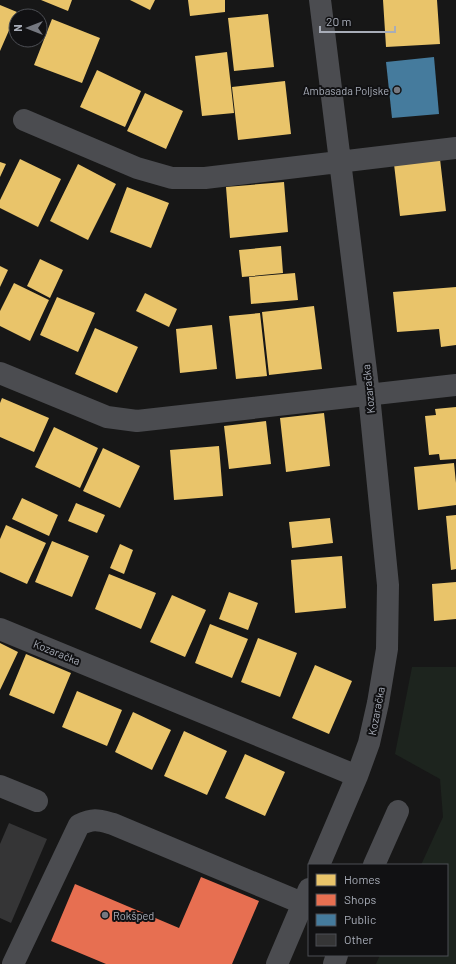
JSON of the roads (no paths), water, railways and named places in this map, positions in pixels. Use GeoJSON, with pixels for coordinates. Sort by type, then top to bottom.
{"type":"FeatureCollection","features":[{"type":"Feature","properties":{"kind":"street","name":"Kozaračka"},"geometry":{"type":"LineString","coordinates":[[319,864],[357,776],[371,736],[387,649],[388,585],[369,395],[320,0]]}},
{"type":"Feature","properties":{"kind":"street"},"geometry":{"type":"LineString","coordinates":[[24,120],[137,168],[172,178],[205,178],[341,163],[456,148]]}},
{"type":"Feature","properties":{"kind":"street"},"geometry":{"type":"LineString","coordinates":[[0,373],[107,417],[137,421],[456,385]]}},
{"type":"Feature","properties":{"kind":"street","name":"Kozaračka"},"geometry":{"type":"LineString","coordinates":[[0,628],[357,776]]}},
{"type":"Feature","properties":{"kind":"street"},"geometry":{"type":"LineString","coordinates":[[0,786],[37,801]]}},
{"type":"Feature","properties":{"kind":"street"},"geometry":{"type":"LineString","coordinates":[[374,864],[398,811]]}},
{"type":"Feature","properties":{"kind":"street"},"geometry":{"type":"LineString","coordinates":[[13,964],[79,825],[89,820],[99,820],[113,824],[307,900],[277,964]]}},
{"type":"Feature","properties":{"kind":"place","name":"Ambasada Poljske"},"geometry":{"type":"Point","coordinates":[397,90]}},
{"type":"Feature","properties":{"kind":"place","name":"Rokšped"},"geometry":{"type":"Point","coordinates":[105,915]}}]}
